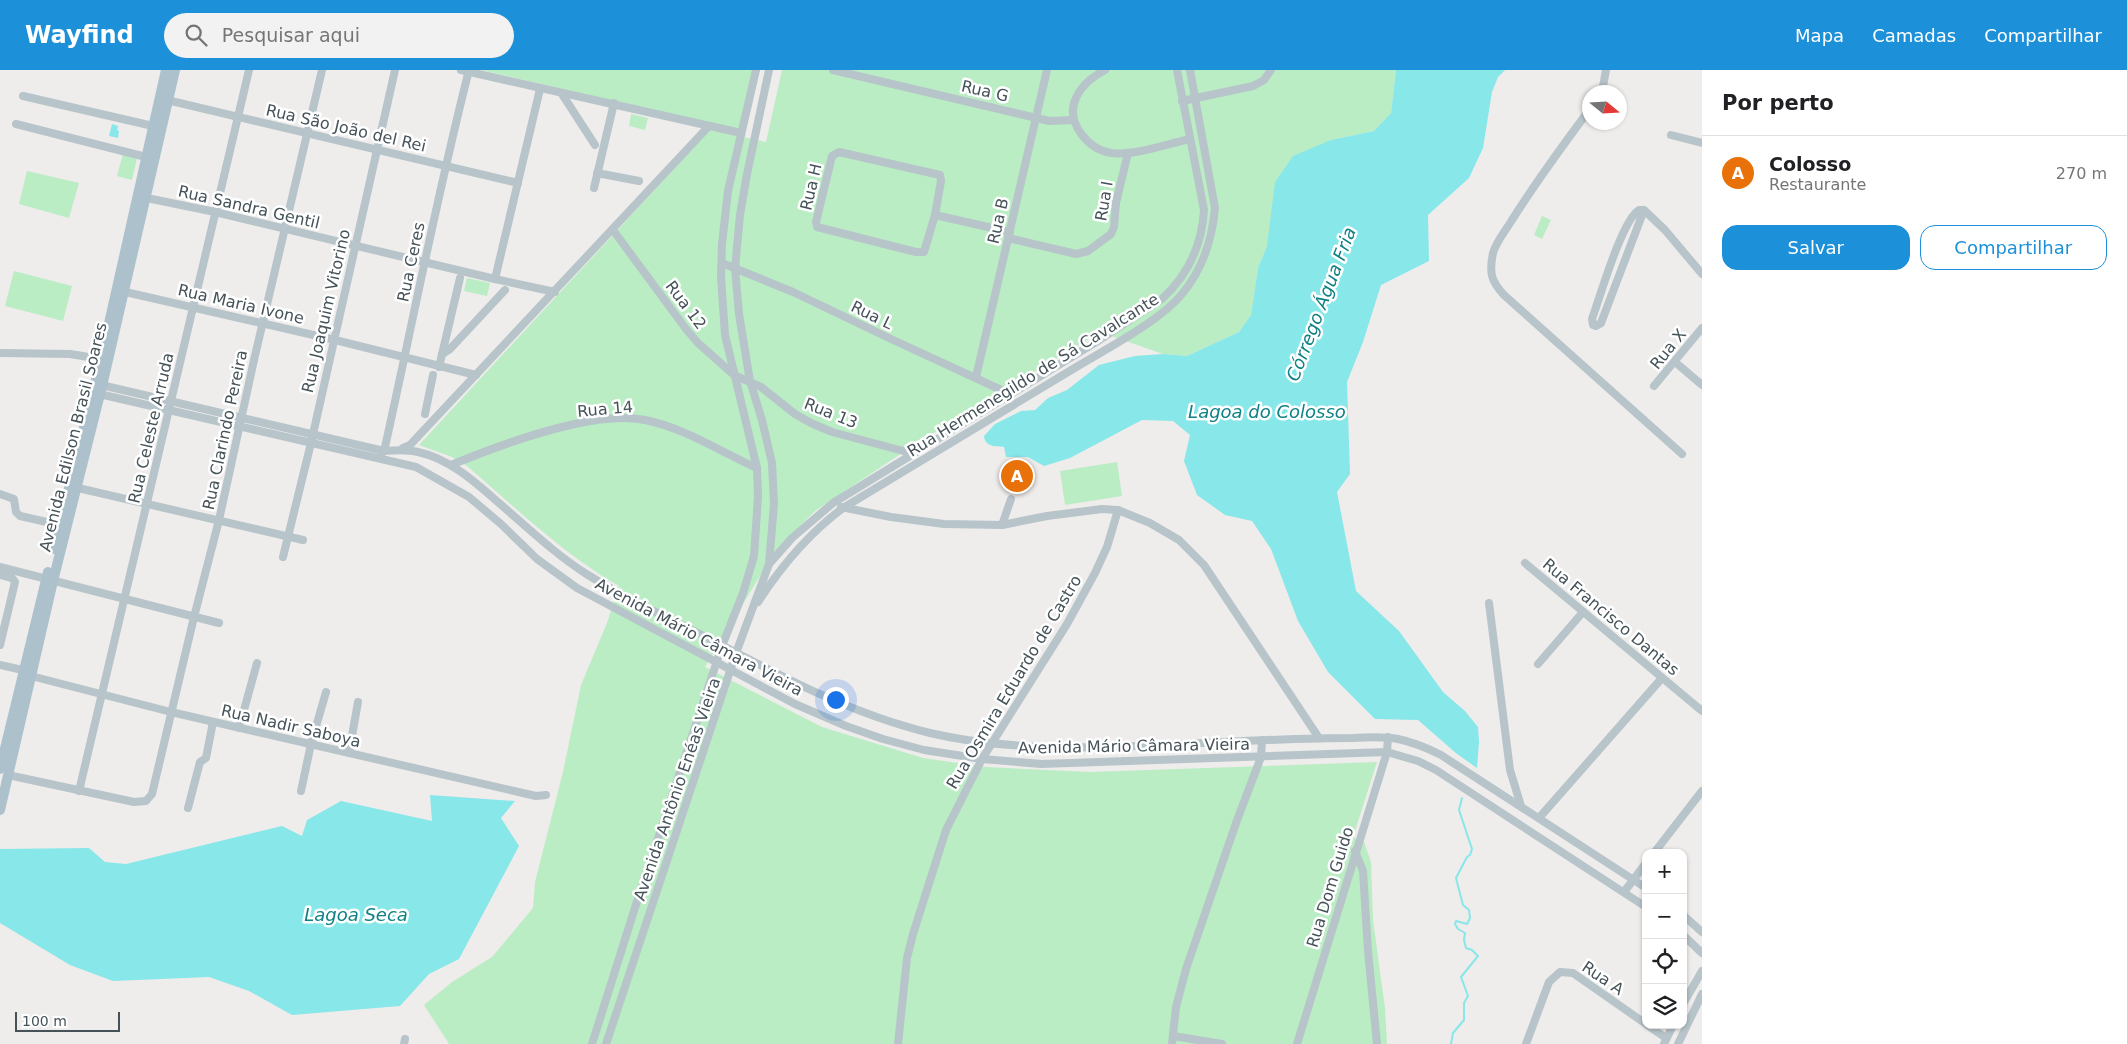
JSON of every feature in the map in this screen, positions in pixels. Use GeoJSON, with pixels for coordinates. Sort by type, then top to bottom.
{"type":"FeatureCollection","features":[{"type":"Feature","properties":{"kind":"main road","name":"Avenida Edilson Brasil Soares"},"geometry":{"type":"LineString","coordinates":[[141,197],[146,157],[166,70]]}},
{"type":"Feature","properties":{"kind":"main road","name":"Avenida Edilson Brasil Soares"},"geometry":{"type":"LineString","coordinates":[[0,810],[2,769],[29,673],[50,580],[78,488],[97,389],[141,197],[175,70]]}},
{"type":"Feature","properties":{"kind":"main road","name":"Avenida Edilson Brasil Soares"},"geometry":{"type":"LineString","coordinates":[[50,580],[55,524],[97,389],[101,359],[120,291]]}},
{"type":"Feature","properties":{"kind":"street","name":"Rua Celeste Arruda"},"geometry":{"type":"LineString","coordinates":[[79,791],[249,70]]}},
{"type":"Feature","properties":{"kind":"street","name":"Rua Clarindo Pereira"},"geometry":{"type":"LineString","coordinates":[[79,791],[140,802],[146,801],[152,794],[219,520],[262,324],[322,70]]}},
{"type":"Feature","properties":{"kind":"street","name":"Rua Joaquim Vitorino"},"geometry":{"type":"LineString","coordinates":[[283,557],[335,340],[395,70]]}},
{"type":"Feature","properties":{"kind":"street","name":"Avenida Antônio Enéas Vieira"},"geometry":{"type":"LineString","coordinates":[[592,1044],[636,904],[754,556],[758,504],[757,468],[726,335],[722,262],[728,191],[756,70]]}},
{"type":"Feature","properties":{"kind":"street","name":"Avenida Antônio Enéas Vieira"},"geometry":{"type":"LineString","coordinates":[[606,1044],[736,654],[768,564],[774,486],[769,446],[750,381],[739,314],[735,268],[746,182],[769,70]]}},
{"type":"Feature","properties":{"kind":"street","name":"Rua G"},"geometry":{"type":"LineString","coordinates":[[833,70],[1054,122],[1073,120]]}},
{"type":"Feature","properties":{"kind":"street","name":"Rua B"},"geometry":{"type":"LineString","coordinates":[[976,377],[1047,70]]}},
{"type":"Feature","properties":{"kind":"street"},"geometry":{"type":"LineString","coordinates":[[1105,70],[1082,86],[1074,107],[1073,120],[1084,138],[1099,149],[1112,153],[1128,153],[1190,139]]}},
{"type":"Feature","properties":{"kind":"street","name":"Rua Hermenegildo de Sá Cavalcante"},"geometry":{"type":"LineString","coordinates":[[768,564],[792,538],[833,503],[911,453],[1101,340],[1162,299],[1184,275],[1200,240],[1204,210],[1177,70]]}},
{"type":"Feature","properties":{"kind":"street","name":"Rua Hermenegildo de Sá Cavalcante"},"geometry":{"type":"LineString","coordinates":[[750,614],[780,569],[800,545],[824,522],[1115,343],[1164,311],[1181,295],[1200,270],[1213,230],[1215,208],[1190,70]]}},
{"type":"Feature","properties":{"kind":"street"},"geometry":{"type":"LineString","coordinates":[[1182,101],[1258,84],[1272,70]]}},
{"type":"Feature","properties":{"kind":"street"},"geometry":{"type":"LineString","coordinates":[[1603,85],[1606,70]]}},
{"type":"Feature","properties":{"kind":"street"},"geometry":{"type":"LineString","coordinates":[[466,71],[741,133]]}},
{"type":"Feature","properties":{"kind":"street","name":"Rua Ceres"},"geometry":{"type":"LineString","coordinates":[[381,455],[405,357],[466,71]]}},
{"type":"Feature","properties":{"kind":"street"},"geometry":{"type":"LineString","coordinates":[[495,279],[540,89]]}},
{"type":"Feature","properties":{"kind":"street"},"geometry":{"type":"LineString","coordinates":[[562,94],[595,144]]}},
{"type":"Feature","properties":{"kind":"street"},"geometry":{"type":"LineString","coordinates":[[23,96],[153,126]]}},
{"type":"Feature","properties":{"kind":"street","name":"Rua São João del Rei"},"geometry":{"type":"LineString","coordinates":[[168,100],[518,183]]}},
{"type":"Feature","properties":{"kind":"street"},"geometry":{"type":"LineString","coordinates":[[594,188],[614,104]]}},
{"type":"Feature","properties":{"kind":"street"},"geometry":{"type":"LineString","coordinates":[[1582,120],[1520,207],[1498,243],[1492,260],[1494,285],[1682,454]]}},
{"type":"Feature","properties":{"kind":"street"},"geometry":{"type":"LineString","coordinates":[[16,124],[146,157]]}},
{"type":"Feature","properties":{"kind":"street"},"geometry":{"type":"LineString","coordinates":[[381,455],[410,445],[709,126]]}},
{"type":"Feature","properties":{"kind":"street"},"geometry":{"type":"LineString","coordinates":[[1670,134],[1702,143]]}},
{"type":"Feature","properties":{"kind":"street","name":"Rua H"},"geometry":{"type":"LineString","coordinates":[[839,152],[940,175],[941,181],[935,215],[925,250],[921,253],[820,230],[817,225],[832,156],[839,152]]}},
{"type":"Feature","properties":{"kind":"street","name":"Rua I"},"geometry":{"type":"LineString","coordinates":[[1009,235],[1076,254],[1085,253],[1094,247],[1111,234],[1114,228],[1116,203],[1128,153]]}},
{"type":"Feature","properties":{"kind":"street"},"geometry":{"type":"LineString","coordinates":[[597,173],[639,181]]}},
{"type":"Feature","properties":{"kind":"street","name":"Rua Sandra Gentil"},"geometry":{"type":"LineString","coordinates":[[141,197],[215,212],[555,292]]}},
{"type":"Feature","properties":{"kind":"street"},"geometry":{"type":"LineString","coordinates":[[1644,210],[1601,323],[1596,326],[1593,325],[1592,319],[1630,217],[1639,210],[1644,210],[1665,230],[1702,274]]}},
{"type":"Feature","properties":{"kind":"street"},"geometry":{"type":"LineString","coordinates":[[935,215],[1009,235]]}},
{"type":"Feature","properties":{"kind":"street","name":"Rua 12"},"geometry":{"type":"LineString","coordinates":[[613,230],[698,344],[734,375],[750,381]]}},
{"type":"Feature","properties":{"kind":"street","name":"Rua L"},"geometry":{"type":"LineString","coordinates":[[722,262],[793,292],[1010,394]]}},
{"type":"Feature","properties":{"kind":"street"},"geometry":{"type":"LineString","coordinates":[[425,414],[442,354],[460,278]]}},
{"type":"Feature","properties":{"kind":"street"},"geometry":{"type":"LineString","coordinates":[[442,354],[450,349],[505,290]]}},
{"type":"Feature","properties":{"kind":"street","name":"Rua Maria Ivone"},"geometry":{"type":"LineString","coordinates":[[120,291],[194,306],[262,324],[405,357],[436,370],[476,375]]}},
{"type":"Feature","properties":{"kind":"street","name":"Rua X"},"geometry":{"type":"LineString","coordinates":[[1654,386],[1702,328]]}},
{"type":"Feature","properties":{"kind":"street"},"geometry":{"type":"LineString","coordinates":[[0,353],[70,354],[101,359]]}},
{"type":"Feature","properties":{"kind":"street"},"geometry":{"type":"LineString","coordinates":[[1675,362],[1702,385]]}},
{"type":"Feature","properties":{"kind":"street","name":"Rua 13"},"geometry":{"type":"LineString","coordinates":[[750,381],[761,386],[795,414],[819,426],[911,453]]}},
{"type":"Feature","properties":{"kind":"street"},"geometry":{"type":"LineString","coordinates":[[97,389],[172,402],[241,422]]}},
{"type":"Feature","properties":{"kind":"street"},"geometry":{"type":"LineString","coordinates":[[97,389],[170,410],[241,422]]}},
{"type":"Feature","properties":{"kind":"street","name":"Rua 14"},"geometry":{"type":"LineString","coordinates":[[451,465],[573,425],[598,420],[631,418],[662,424],[757,468]]}},
{"type":"Feature","properties":{"kind":"street","name":"Avenida Mário Câmara Vieira"},"geometry":{"type":"LineString","coordinates":[[241,422],[381,455],[389,460],[416,467],[469,497],[501,524],[537,559],[577,588],[795,704],[846,726],[924,750],[982,759],[1041,764],[1387,752],[1418,761],[1436,770],[1642,904]]}},
{"type":"Feature","properties":{"kind":"street"},"geometry":{"type":"LineString","coordinates":[[389,460],[399,450]]}},
{"type":"Feature","properties":{"kind":"street","name":"Avenida Mário Câmara Vieira"},"geometry":{"type":"LineString","coordinates":[[399,450],[418,452],[451,465],[473,479],[557,553],[588,575],[736,654],[803,688],[853,710],[930,733],[992,744],[1113,746],[1388,737],[1420,746],[1441,755],[1482,784],[1521,806],[1642,885]]}},
{"type":"Feature","properties":{"kind":"street"},"geometry":{"type":"LineString","coordinates":[[78,488],[303,540]]}},
{"type":"Feature","properties":{"kind":"street"},"geometry":{"type":"LineString","coordinates":[[0,494],[14,499],[16,512],[20,516],[55,524]]}},
{"type":"Feature","properties":{"kind":"street"},"geometry":{"type":"LineString","coordinates":[[1002,525],[1011,499]]}},
{"type":"Feature","properties":{"kind":"street"},"geometry":{"type":"LineString","coordinates":[[833,503],[844,508],[891,518],[944,524],[1002,525],[1064,513],[1102,509],[1118,510],[1150,523],[1179,540],[1204,565],[1319,738]]}},
{"type":"Feature","properties":{"kind":"street","name":"Rua Osmira Eduardo de Castro"},"geometry":{"type":"LineString","coordinates":[[898,1044],[907,958],[946,830],[982,759],[1067,624],[1096,573],[1107,547],[1118,510]]}},
{"type":"Feature","properties":{"kind":"street","name":"Rua Francisco Dantas"},"geometry":{"type":"LineString","coordinates":[[1525,563],[1702,711]]}},
{"type":"Feature","properties":{"kind":"street"},"geometry":{"type":"LineString","coordinates":[[0,567],[219,623]]}},
{"type":"Feature","properties":{"kind":"street"},"geometry":{"type":"LineString","coordinates":[[0,575],[12,578],[15,582],[0,645]]}},
{"type":"Feature","properties":{"kind":"street"},"geometry":{"type":"LineString","coordinates":[[1489,603],[1510,770],[1521,806]]}},
{"type":"Feature","properties":{"kind":"street"},"geometry":{"type":"LineString","coordinates":[[1538,664],[1582,612]]}},
{"type":"Feature","properties":{"kind":"street"},"geometry":{"type":"LineString","coordinates":[[240,728],[257,663]]}},
{"type":"Feature","properties":{"kind":"street","name":"Rua Nadir Saboya"},"geometry":{"type":"LineString","coordinates":[[0,665],[102,695],[171,712],[536,796],[546,795]]}},
{"type":"Feature","properties":{"kind":"street"},"geometry":{"type":"LineString","coordinates":[[1539,818],[1662,678]]}},
{"type":"Feature","properties":{"kind":"street"},"geometry":{"type":"LineString","coordinates":[[301,791],[310,744],[326,692]]}},
{"type":"Feature","properties":{"kind":"street"},"geometry":{"type":"LineString","coordinates":[[349,753],[358,702]]}},
{"type":"Feature","properties":{"kind":"street"},"geometry":{"type":"LineString","coordinates":[[188,808],[200,762],[206,758],[214,722]]}},
{"type":"Feature","properties":{"kind":"street","name":"Rua Dom Guido"},"geometry":{"type":"LineString","coordinates":[[1297,1044],[1387,752],[1388,737]]}},
{"type":"Feature","properties":{"kind":"street"},"geometry":{"type":"LineString","coordinates":[[1222,1044],[1172,1040],[1176,1007],[1186,969],[1236,823],[1261,757],[1262,740]]}},
{"type":"Feature","properties":{"kind":"street"},"geometry":{"type":"LineString","coordinates":[[2,769],[79,791]]}},
{"type":"Feature","properties":{"kind":"street"},"geometry":{"type":"LineString","coordinates":[[1657,849],[1702,791]]}},
{"type":"Feature","properties":{"kind":"street"},"geometry":{"type":"LineString","coordinates":[[1356,852],[1363,871],[1377,1044]]}},
{"type":"Feature","properties":{"kind":"street"},"geometry":{"type":"LineString","coordinates":[[1624,892],[1642,868]]}},
{"type":"Feature","properties":{"kind":"street"},"geometry":{"type":"LineString","coordinates":[[1687,918],[1702,932]]}},
{"type":"Feature","properties":{"kind":"street"},"geometry":{"type":"LineString","coordinates":[[1687,939],[1702,953]]}},
{"type":"Feature","properties":{"kind":"street"},"geometry":{"type":"LineString","coordinates":[[1687,997],[1702,971]]}},
{"type":"Feature","properties":{"kind":"street","name":"Rua A"},"geometry":{"type":"LineString","coordinates":[[1526,1044],[1550,982],[1560,972],[1573,973],[1642,1021]]}},
{"type":"Feature","properties":{"kind":"street"},"geometry":{"type":"LineString","coordinates":[[1678,1044],[1702,994]]}},
{"type":"Feature","properties":{"kind":"street","name":"Rua A"},"geometry":{"type":"LineString","coordinates":[[1652,1029],[1665,1041]]}},
{"type":"Feature","properties":{"kind":"street"},"geometry":{"type":"LineString","coordinates":[[1665,1041],[1671,1029]]}},
{"type":"Feature","properties":{"kind":"green space"},"geometry":{"type":"Polygon","coordinates":[[[481,70],[754,70],[740,130],[481,70]]]}},
{"type":"Feature","properties":{"kind":"green space"},"geometry":{"type":"Polygon","coordinates":[[[782,70],[1396,70],[1391,113],[1374,131],[1331,140],[1267,246],[1258,268],[1251,315],[1239,332],[1187,356],[1163,354],[1100,332],[914,445],[815,511],[775,551],[705,667],[822,727],[923,758],[986,767],[1090,772],[1377,762],[1353,837],[1364,842],[1371,862],[1373,920],[1385,1008],[1387,1044],[449,1044],[424,1005],[452,982],[492,957],[533,908],[535,882],[563,772],[581,685],[607,623],[619,586],[559,545],[467,466],[452,457],[419,445],[710,130],[766,142],[782,70]]]}},
{"type":"Feature","properties":{"kind":"green space"},"geometry":{"type":"Polygon","coordinates":[[[631,114],[648,118],[645,130],[629,126],[631,114]]]}},
{"type":"Feature","properties":{"kind":"green space"},"geometry":{"type":"Polygon","coordinates":[[[123,154],[137,158],[132,180],[117,176],[123,154]]]}},
{"type":"Feature","properties":{"kind":"green space"},"geometry":{"type":"Polygon","coordinates":[[[27,171],[79,183],[69,218],[19,204],[27,171]]]}},
{"type":"Feature","properties":{"kind":"green space"},"geometry":{"type":"Polygon","coordinates":[[[1542,216],[1551,220],[1542,239],[1534,235],[1542,216]]]}},
{"type":"Feature","properties":{"kind":"green space"},"geometry":{"type":"Polygon","coordinates":[[[14,271],[72,286],[63,321],[5,306],[14,271]]]}},
{"type":"Feature","properties":{"kind":"green space"},"geometry":{"type":"Polygon","coordinates":[[[467,278],[490,283],[487,296],[464,291],[467,278]]]}},
{"type":"Feature","properties":{"kind":"green space"},"geometry":{"type":"Polygon","coordinates":[[[1117,462],[1122,496],[1065,505],[1060,471],[1117,462]]]}},
{"type":"Feature","properties":{"kind":"water","name":"Lagoa do Colosso"},"geometry":{"type":"Polygon","coordinates":[[[1396,70],[1505,70],[1498,77],[1492,92],[1483,148],[1469,178],[1428,215],[1429,261],[1381,285],[1363,342],[1347,382],[1350,474],[1337,492],[1356,591],[1399,631],[1443,692],[1465,711],[1478,727],[1477,768],[1457,754],[1418,720],[1375,719],[1328,672],[1298,621],[1271,549],[1252,521],[1225,515],[1197,495],[1184,461],[1190,435],[1173,421],[1142,420],[1070,458],[1044,466],[1028,457],[1006,457],[1004,447],[988,444],[984,436],[995,424],[1021,411],[1035,410],[1048,398],[1067,390],[1099,365],[1135,356],[1163,354],[1187,356],[1239,332],[1251,315],[1258,268],[1267,246],[1275,182],[1293,156],[1331,140],[1374,131],[1391,113],[1396,70]]]}},
{"type":"Feature","properties":{"kind":"water"},"geometry":{"type":"Polygon","coordinates":[[[112,124],[118,126],[118,138],[109,136],[112,124]]]}},
{"type":"Feature","properties":{"kind":"water","name":"Lagoa Seca"},"geometry":{"type":"Polygon","coordinates":[[[430,795],[515,801],[501,818],[519,846],[459,959],[429,974],[400,1006],[292,1015],[249,991],[209,977],[113,981],[70,965],[0,923],[0,849],[89,848],[105,862],[126,864],[282,826],[302,836],[307,820],[341,801],[432,821],[430,795]]]}},
{"type":"Feature","properties":{"kind":"waterway","name":"Córrego Água Fria"},"geometry":{"type":"LineString","coordinates":[[1451,1044],[1453,1033],[1464,1020],[1464,1003],[1468,996],[1461,977],[1478,956],[1472,950],[1466,948],[1465,933],[1458,929],[1455,924],[1456,921],[1467,924],[1470,918],[1469,910],[1463,905],[1456,878],[1472,849],[1459,810],[1462,798]]}},
{"type":"Feature","properties":{"kind":"place","name":"Colosso"},"geometry":{"type":"Point","coordinates":[1017,476]}}]}
